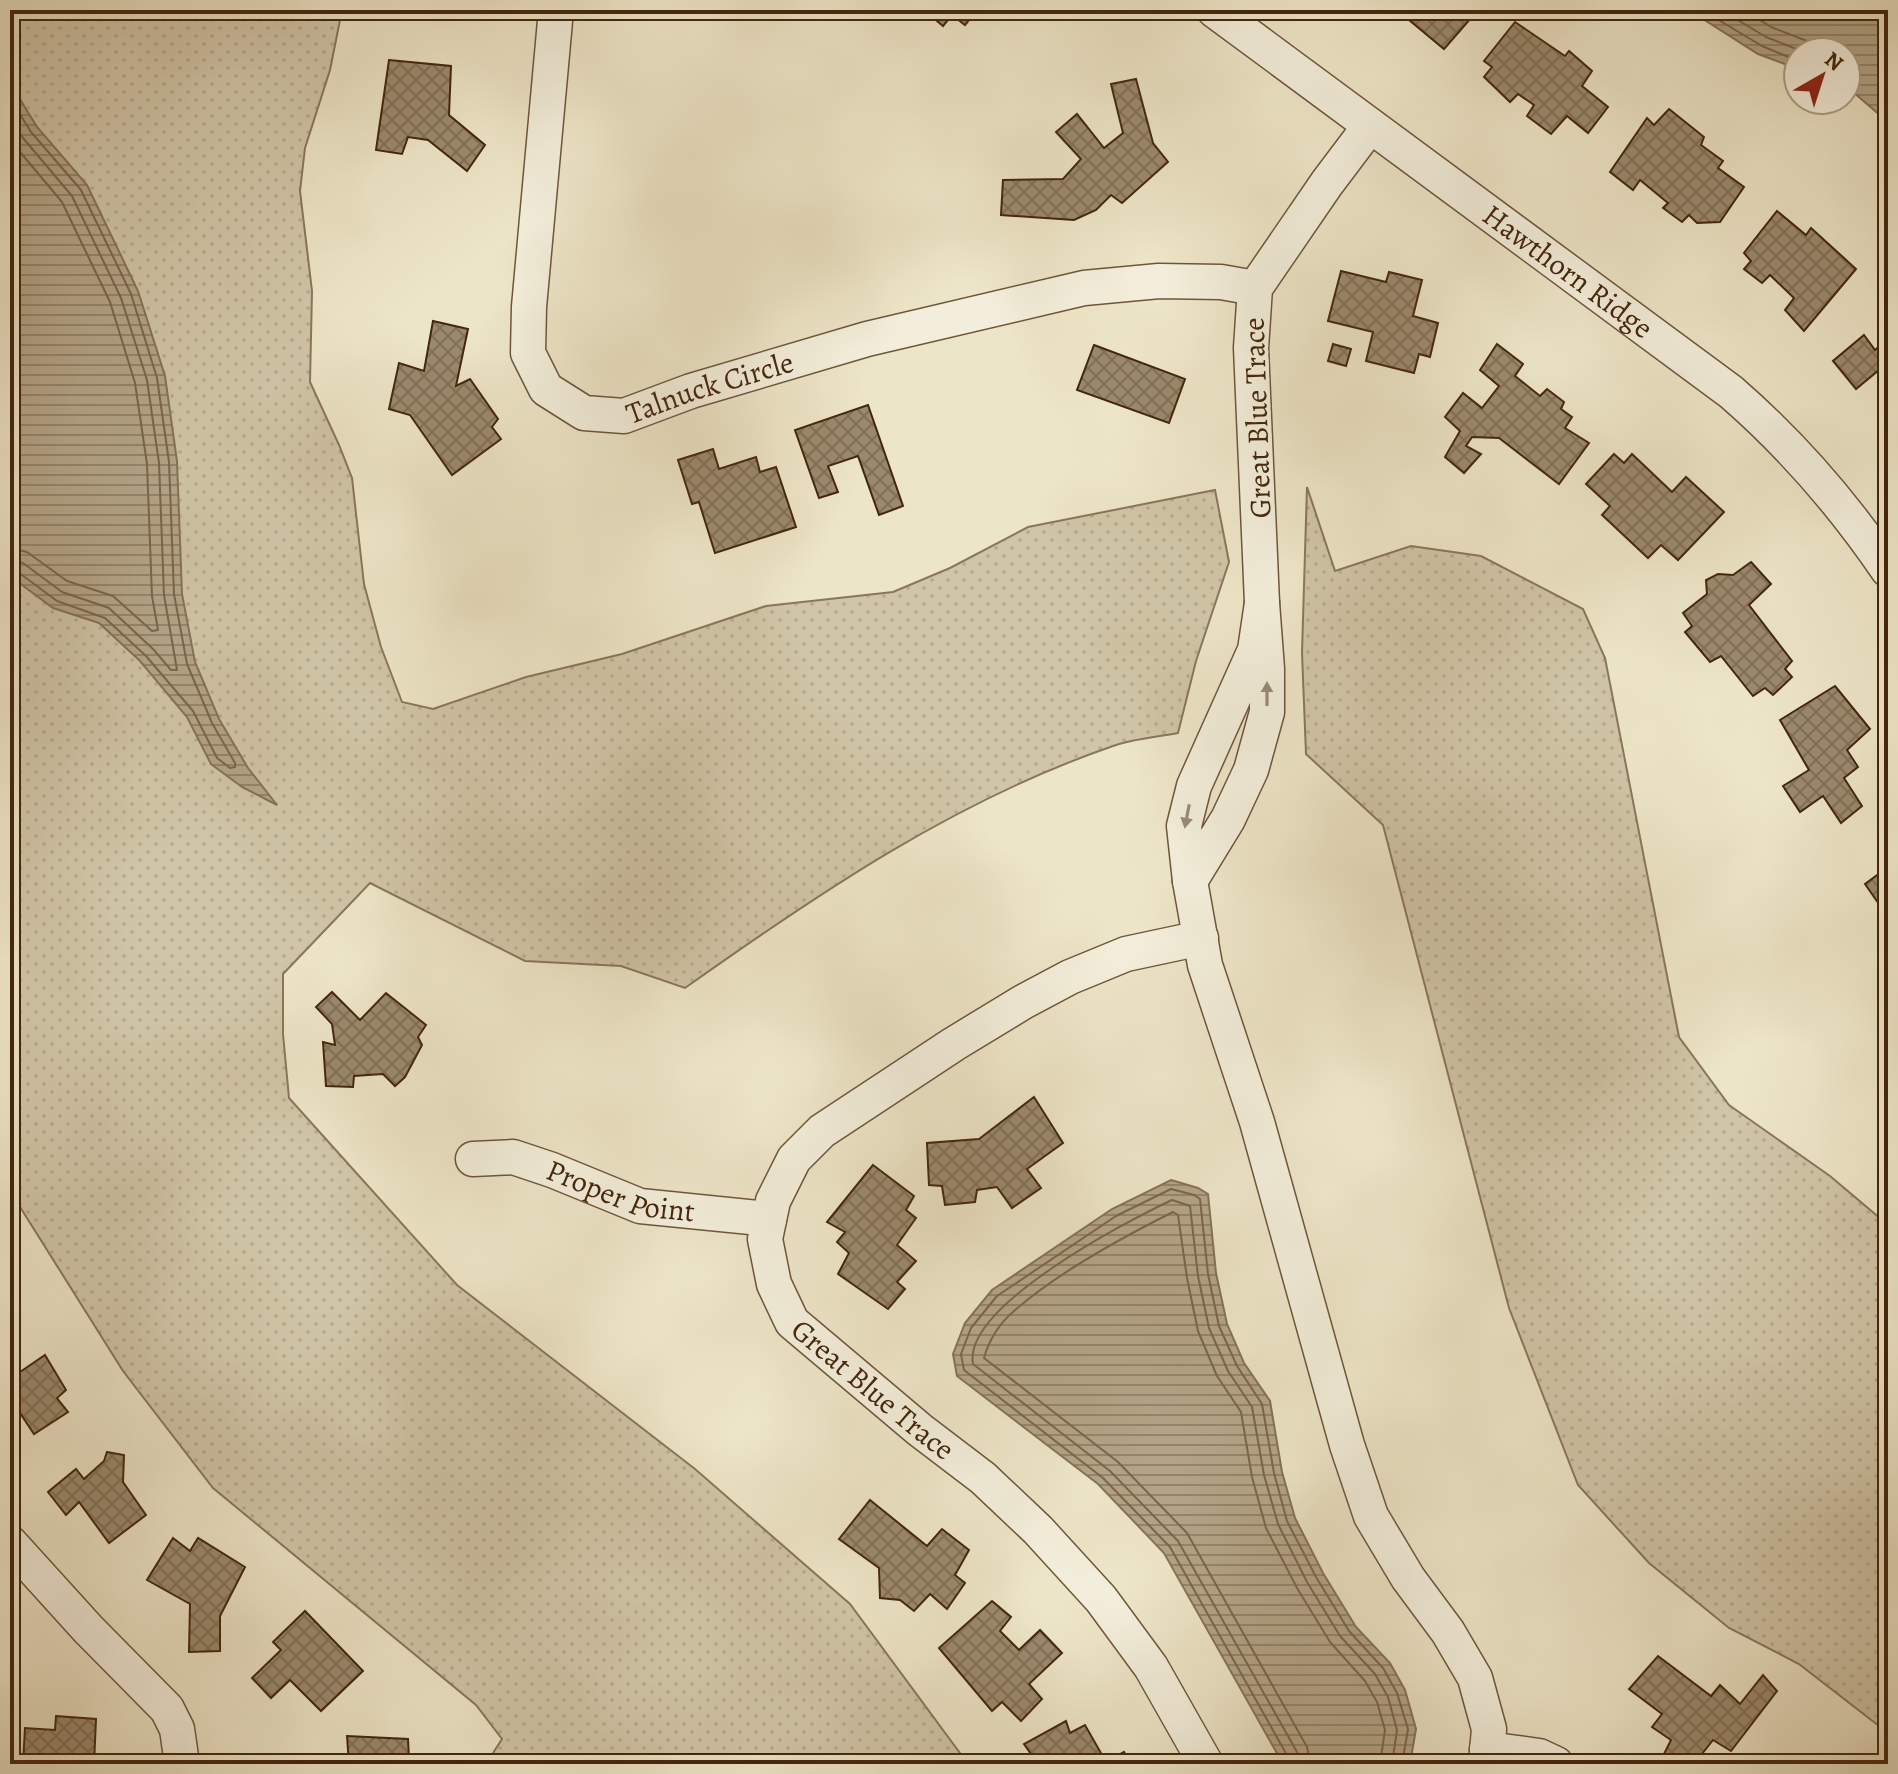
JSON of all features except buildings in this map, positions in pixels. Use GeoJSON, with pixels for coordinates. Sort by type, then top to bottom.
{"type":"FeatureCollection","features":[{"type":"Feature","properties":{"kind":"street","name":"Talnuck Circle"},"geometry":{"type":"LineString","coordinates":[[556,10],[529,307],[528,353],[546,389],[584,413],[624,416],[691,391],[867,339],[1084,288],[1159,281],[1221,282],[1255,288]]}},
{"type":"Feature","properties":{"kind":"street","name":"Hawthorn Ridge"},"geometry":{"type":"LineString","coordinates":[[1214,10],[1731,392],[1789,446],[1826,487],[1888,570]]}},
{"type":"Feature","properties":{"kind":"street","name":"Great Blue Trace"},"geometry":{"type":"LineString","coordinates":[[1190,881],[1228,819],[1251,770],[1267,712],[1251,348],[1255,288],[1318,195],[1370,126]]}},
{"type":"Feature","properties":{"kind":"street","name":"Great Blue Trace"},"geometry":{"type":"LineString","coordinates":[[1262,603],[1255,650],[1194,786],[1184,826],[1205,965],[1257,1122],[1347,1445],[1371,1516],[1475,1678],[1489,1729],[1486,1756]]}},
{"type":"Feature","properties":{"kind":"street","name":"Great Blue Trace"},"geometry":{"type":"LineString","coordinates":[[1201,938],[1126,954],[1070,977],[954,1044],[822,1131],[794,1159],[773,1201],[765,1239],[774,1284],[792,1322],[920,1430],[983,1478],[1038,1530],[1101,1599],[1151,1667],[1206,1764]]}},
{"type":"Feature","properties":{"kind":"street","name":"Proper Point"},"geometry":{"type":"LineString","coordinates":[[473,1159],[513,1157],[640,1206],[769,1219]]}},
{"type":"Feature","properties":{"kind":"street"},"geometry":{"type":"LineString","coordinates":[[10,1543],[88,1629],[167,1709],[177,1729],[182,1764]]}},
{"type":"Feature","properties":{"kind":"street"},"geometry":{"type":"LineString","coordinates":[[1486,1756],[1539,1756],[1556,1764]]}},
{"type":"Feature","properties":{"kind":"shaded area"},"geometry":{"type":"Polygon","coordinates":[[[10,10],[342,10],[330,70],[305,148],[300,191],[312,291],[310,382],[352,478],[364,584],[381,647],[402,702],[433,709],[526,677],[622,654],[766,606],[893,592],[950,568],[1028,527],[1215,490],[1229,562],[1196,661],[1178,733],[1113,746],[1055,768],[944,821],[838,884],[685,988],[621,966],[525,961],[370,883],[283,974],[283,1034],[289,1098],[457,1285],[695,1469],[850,1604],[968,1764],[486,1764],[502,1739],[476,1705],[213,1488],[123,1371],[10,1191],[10,10]]]}},
{"type":"Feature","properties":{"kind":"shaded area"},"geometry":{"type":"Polygon","coordinates":[[[1307,487],[1335,571],[1411,546],[1481,556],[1583,609],[1605,658],[1679,1037],[1729,1105],[1830,1176],[1888,1225],[1888,1733],[1799,1664],[1729,1628],[1649,1563],[1578,1485],[1509,1308],[1383,825],[1306,754],[1302,653],[1307,487]]]}},
{"type":"Feature","properties":{"kind":"water"},"geometry":{"type":"Polygon","coordinates":[[[1689,10],[1888,10],[1888,122],[1862,100],[1862,36],[1782,36],[1782,63],[1758,54],[1689,10]]]}},
{"type":"Feature","properties":{"kind":"water"},"geometry":{"type":"Polygon","coordinates":[[[10,83],[37,127],[87,185],[138,291],[165,376],[177,461],[182,594],[195,662],[219,719],[248,768],[277,805],[242,787],[211,764],[187,717],[140,661],[99,623],[53,608],[10,576],[10,83]]]}},
{"type":"Feature","properties":{"kind":"water"},"geometry":{"type":"Polygon","coordinates":[[[1171,1180],[1208,1194],[1216,1273],[1227,1324],[1244,1363],[1270,1401],[1282,1472],[1295,1518],[1323,1573],[1356,1627],[1390,1663],[1405,1690],[1416,1729],[1410,1764],[1283,1764],[1164,1553],[1098,1484],[957,1376],[953,1354],[965,1323],[992,1290],[1112,1209],[1171,1180]]]}}]}
